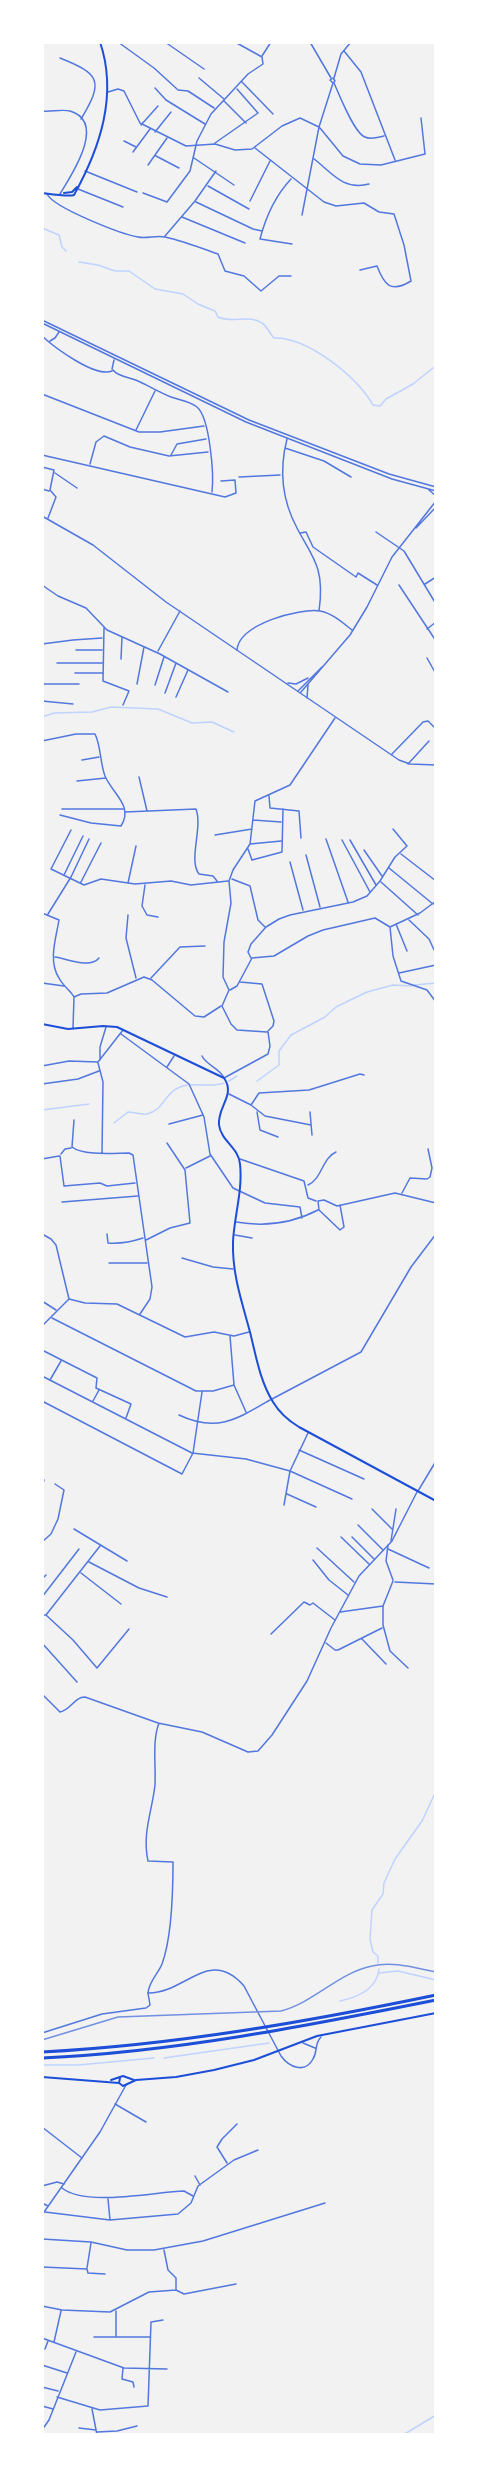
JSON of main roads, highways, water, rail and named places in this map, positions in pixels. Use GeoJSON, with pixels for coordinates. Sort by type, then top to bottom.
{"type":"FeatureCollection","features":[{"type":"Feature","properties":{"kind":"highway"},"geometry":{"type":"LineString","coordinates":[[42,2052],[98,2049],[231,2033],[435,1997]]}},
{"type":"Feature","properties":{"kind":"highway"},"geometry":{"type":"LineString","coordinates":[[42,2058],[109,2054],[189,2045],[253,2035],[435,1997]]}},
{"type":"Feature","properties":{"kind":"main road"},"geometry":{"type":"LineString","coordinates":[[42,193],[73,196],[85,171],[90,151],[103,126],[108,92],[106,68],[100,42]]}},
{"type":"Feature","properties":{"kind":"main road"},"geometry":{"type":"LineString","coordinates":[[61,194],[72,192],[79,184]]}},
{"type":"Feature","properties":{"kind":"main road"},"geometry":{"type":"LineString","coordinates":[[42,1024],[73,1029],[106,1026],[124,1029],[224,1078],[229,1094],[220,1113],[219,1125],[221,1134],[240,1159],[234,1235],[234,1269],[261,1375],[272,1399],[286,1417],[308,1432],[436,1501]]}},
{"type":"Feature","properties":{"kind":"main road"},"geometry":{"type":"LineString","coordinates":[[105,2082],[120,2078],[136,2080],[182,2076],[220,2069],[254,2060],[323,2035],[436,2013]]}},
{"type":"Feature","properties":{"kind":"main road"},"geometry":{"type":"LineString","coordinates":[[42,2077],[120,2084],[136,2080]]}},
{"type":"Feature","properties":{"kind":"main road"},"geometry":{"type":"LineString","coordinates":[[120,2078],[120,2084]]}},
{"type":"Feature","properties":{"kind":"main road"},"geometry":{"type":"LineString","coordinates":[[127,2078],[127,2084]]}},
{"type":"Feature","properties":{"kind":"waterway"},"geometry":{"type":"LineString","coordinates":[[42,228],[59,235],[62,247],[66,251]]}},
{"type":"Feature","properties":{"kind":"waterway"},"geometry":{"type":"LineString","coordinates":[[79,262],[115,271],[129,271],[155,289],[183,294],[215,311],[218,317],[224,319],[257,320],[264,324],[274,338],[302,344],[344,371],[366,394],[373,405],[380,406],[386,399],[413,384],[433,368]]}},
{"type":"Feature","properties":{"kind":"waterway"},"geometry":{"type":"LineString","coordinates":[[42,717],[54,713],[92,712],[111,707],[158,709],[192,723],[212,722],[234,732]]}},
{"type":"Feature","properties":{"kind":"waterway"},"geometry":{"type":"LineString","coordinates":[[414,985],[436,983]]}},
{"type":"Feature","properties":{"kind":"waterway"},"geometry":{"type":"LineString","coordinates":[[257,1081],[279,1065],[279,1051],[291,1035],[325,1017],[336,1007],[367,992],[393,985],[412,986]]}},
{"type":"Feature","properties":{"kind":"waterway"},"geometry":{"type":"LineString","coordinates":[[229,1081],[237,1076]]}},
{"type":"Feature","properties":{"kind":"waterway"},"geometry":{"type":"LineString","coordinates":[[191,1085],[224,1083]]}},
{"type":"Feature","properties":{"kind":"waterway"},"geometry":{"type":"LineString","coordinates":[[114,1123],[128,1112],[144,1114],[153,1112],[174,1090],[188,1085]]}},
{"type":"Feature","properties":{"kind":"waterway"},"geometry":{"type":"LineString","coordinates":[[42,1110],[89,1104]]}},
{"type":"Feature","properties":{"kind":"waterway"},"geometry":{"type":"LineString","coordinates":[[378,1963],[378,1956],[373,1952],[370,1939],[372,1910],[383,1894],[384,1883],[395,1859],[422,1821],[436,1791]]}},
{"type":"Feature","properties":{"kind":"waterway"},"geometry":{"type":"LineString","coordinates":[[340,2001],[354,1997],[371,1987],[378,1976],[379,1969]]}},
{"type":"Feature","properties":{"kind":"waterway"},"geometry":{"type":"LineString","coordinates":[[378,1973],[398,1971],[436,1980]]}},
{"type":"Feature","properties":{"kind":"waterway"},"geometry":{"type":"LineString","coordinates":[[164,2058],[269,2043]]}},
{"type":"Feature","properties":{"kind":"waterway"},"geometry":{"type":"LineString","coordinates":[[42,2065],[78,2065],[154,2058]]}},
{"type":"Feature","properties":{"kind":"waterway"},"geometry":{"type":"LineString","coordinates":[[403,2435],[436,2415]]}},
{"type":"Feature","properties":{"kind":"railway"},"geometry":{"type":"LineString","coordinates":[[42,2040],[118,2017],[281,2011],[305,2001],[348,1975],[372,1966],[396,1965],[436,1972]]}}]}
